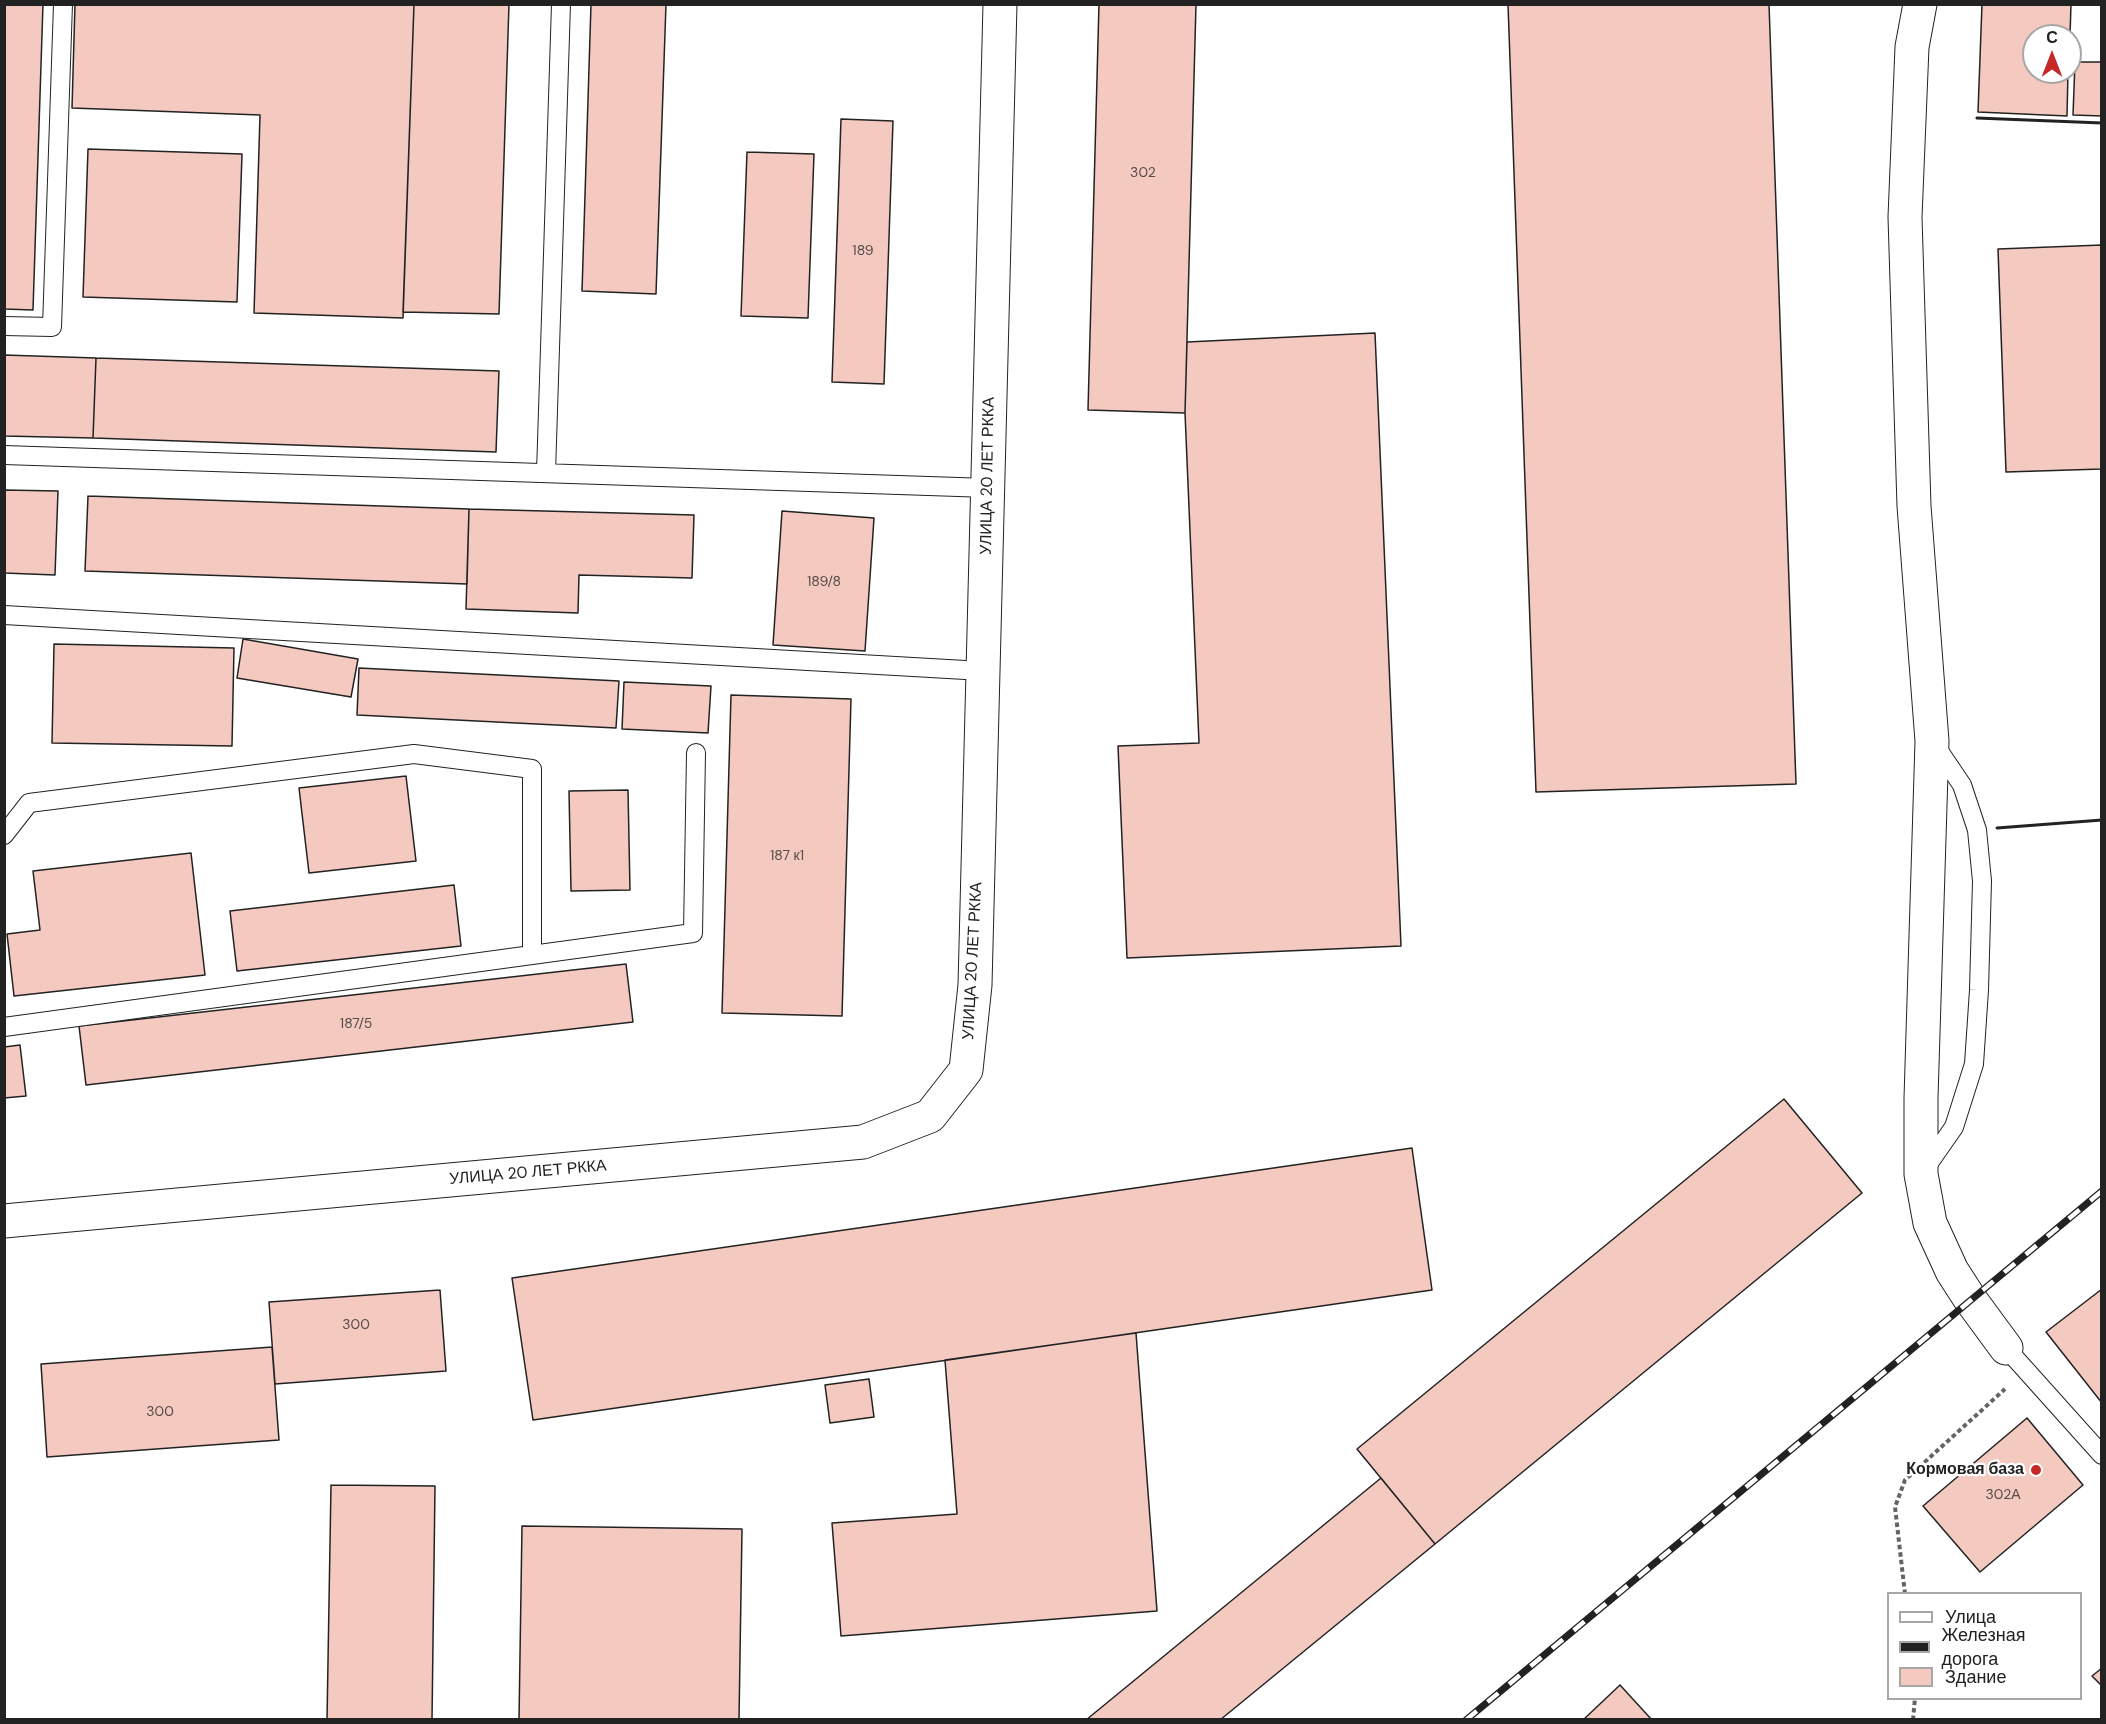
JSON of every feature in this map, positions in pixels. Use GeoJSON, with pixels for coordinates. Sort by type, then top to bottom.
{"type":"FeatureCollection","features":[{"type":"Feature","properties":{"kind":"main road","name":"УЛИЦА 20 ЛЕТ РККА"},"geometry":{"type":"LineString","coordinates":[[4,1221],[863,1142],[930,1116],[966,1070],[975,985],[1000,4]]}},
{"type":"Feature","properties":{"kind":"main road"},"geometry":{"type":"LineString","coordinates":[[1920,4],[1912,47],[1905,218],[1914,506],[1932,741],[1921,1098],[1921,1174],[1930,1223],[1952,1271],[1970,1299],[2016,1359]]}},
{"type":"Feature","properties":{"kind":"lane"},"geometry":{"type":"LineString","coordinates":[[4,326],[52,327],[63,4]]}},
{"type":"Feature","properties":{"kind":"lane"},"geometry":{"type":"LineString","coordinates":[[546,473],[561,4]]}},
{"type":"Feature","properties":{"kind":"lane"},"geometry":{"type":"LineString","coordinates":[[4,455],[988,488]]}},
{"type":"Feature","properties":{"kind":"lane"},"geometry":{"type":"LineString","coordinates":[[4,615],[983,671]]}},
{"type":"Feature","properties":{"kind":"lane"},"geometry":{"type":"LineString","coordinates":[[1921,1174],[1954,1127],[1974,1064],[1982,881],[1977,830],[1962,785],[1932,741]]}},
{"type":"Feature","properties":{"kind":"lane"},"geometry":{"type":"LineString","coordinates":[[4,1027],[693,933],[696,753]]}},
{"type":"Feature","properties":{"kind":"lane"},"geometry":{"type":"LineString","coordinates":[[4,835],[29,803],[414,754],[532,769],[532,954]]}},
{"type":"Feature","properties":{"kind":"lane"},"geometry":{"type":"LineString","coordinates":[[2016,1359],[2102,1455]]}},
{"type":"Feature","properties":{"kind":"path"},"geometry":{"type":"LineString","coordinates":[[1905,1592],[1895,1507],[1905,1480],[2016,1359]]}},
{"type":"Feature","properties":{"kind":"path"},"geometry":{"type":"LineString","coordinates":[[1913,1719],[1915,1700]]}},
{"type":"Feature","properties":{"kind":"building"},"geometry":{"type":"Polygon","coordinates":[[[4,4],[43,4],[33,310],[4,309],[4,4]]]}},
{"type":"Feature","properties":{"kind":"building"},"geometry":{"type":"Polygon","coordinates":[[[75,4],[414,4],[403,318],[254,313],[260,115],[72,108],[75,4]]]}},
{"type":"Feature","properties":{"kind":"building"},"geometry":{"type":"Polygon","coordinates":[[[414,4],[509,4],[499,314],[403,312],[414,4]]]}},
{"type":"Feature","properties":{"kind":"building"},"geometry":{"type":"Polygon","coordinates":[[[591,4],[666,4],[656,294],[582,291],[591,4]]]}},
{"type":"Feature","properties":{"kind":"building"},"geometry":{"type":"Polygon","coordinates":[[[1099,4],[1196,4],[1185,413],[1088,410],[1099,4]]]}},
{"type":"Feature","properties":{"kind":"building"},"geometry":{"type":"Polygon","coordinates":[[[1508,4],[1769,4],[1796,784],[1536,792],[1508,4]]]}},
{"type":"Feature","properties":{"kind":"building"},"geometry":{"type":"Polygon","coordinates":[[[1982,4],[2071,4],[2070,24],[2022,24],[2022,84],[2068,84],[2067,116],[1978,112],[1982,4]]]}},
{"type":"Feature","properties":{"kind":"building"},"geometry":{"type":"Polygon","coordinates":[[[2082,62],[2102,62],[2102,116],[2073,115],[2074,84],[2082,84],[2082,62]]]}},
{"type":"Feature","properties":{"kind":"building"},"geometry":{"type":"Polygon","coordinates":[[[841,119],[893,121],[884,384],[832,382],[841,119]]]}},
{"type":"Feature","properties":{"kind":"building"},"geometry":{"type":"Polygon","coordinates":[[[88,149],[242,154],[237,302],[83,297],[88,149]]]}},
{"type":"Feature","properties":{"kind":"building"},"geometry":{"type":"Polygon","coordinates":[[[747,152],[814,154],[808,318],[741,316],[747,152]]]}},
{"type":"Feature","properties":{"kind":"building"},"geometry":{"type":"Polygon","coordinates":[[[2102,245],[2102,469],[2006,472],[1998,249],[2102,245]]]}},
{"type":"Feature","properties":{"kind":"building"},"geometry":{"type":"Polygon","coordinates":[[[1375,333],[1401,946],[1127,958],[1118,746],[1199,743],[1185,413],[1187,342],[1375,333]]]}},
{"type":"Feature","properties":{"kind":"building"},"geometry":{"type":"Polygon","coordinates":[[[4,355],[96,358],[93,438],[4,436],[4,355]]]}},
{"type":"Feature","properties":{"kind":"building"},"geometry":{"type":"Polygon","coordinates":[[[96,358],[499,371],[496,452],[93,438],[96,358]]]}},
{"type":"Feature","properties":{"kind":"building"},"geometry":{"type":"Polygon","coordinates":[[[4,490],[58,491],[55,575],[4,573],[4,490]]]}},
{"type":"Feature","properties":{"kind":"building"},"geometry":{"type":"Polygon","coordinates":[[[88,496],[469,509],[467,584],[85,571],[88,496]]]}},
{"type":"Feature","properties":{"kind":"building"},"geometry":{"type":"Polygon","coordinates":[[[469,509],[694,515],[692,578],[579,575],[578,613],[466,609],[469,509]]]}},
{"type":"Feature","properties":{"kind":"building"},"geometry":{"type":"Polygon","coordinates":[[[782,511],[874,518],[865,651],[773,645],[782,511]]]}},
{"type":"Feature","properties":{"kind":"building"},"geometry":{"type":"Polygon","coordinates":[[[243,639],[358,659],[351,697],[237,678],[243,639]]]}},
{"type":"Feature","properties":{"kind":"building"},"geometry":{"type":"Polygon","coordinates":[[[54,644],[234,648],[232,746],[52,743],[54,644]]]}},
{"type":"Feature","properties":{"kind":"building"},"geometry":{"type":"Polygon","coordinates":[[[359,668],[619,681],[616,728],[357,715],[359,668]]]}},
{"type":"Feature","properties":{"kind":"building"},"geometry":{"type":"Polygon","coordinates":[[[624,682],[711,686],[708,733],[622,729],[624,682]]]}},
{"type":"Feature","properties":{"kind":"building"},"geometry":{"type":"Polygon","coordinates":[[[731,695],[851,699],[842,1016],[722,1013],[731,695]]]}},
{"type":"Feature","properties":{"kind":"building"},"geometry":{"type":"Polygon","coordinates":[[[406,776],[416,861],[309,873],[299,788],[406,776]]]}},
{"type":"Feature","properties":{"kind":"building"},"geometry":{"type":"Polygon","coordinates":[[[628,790],[630,890],[571,891],[569,791],[628,790]]]}},
{"type":"Feature","properties":{"kind":"building"},"geometry":{"type":"Polygon","coordinates":[[[191,853],[205,975],[14,996],[7,934],[40,930],[33,871],[191,853]]]}},
{"type":"Feature","properties":{"kind":"building"},"geometry":{"type":"Polygon","coordinates":[[[454,885],[461,946],[237,971],[230,911],[454,885]]]}},
{"type":"Feature","properties":{"kind":"building"},"geometry":{"type":"Polygon","coordinates":[[[626,964],[633,1022],[86,1085],[79,1026],[626,964]]]}},
{"type":"Feature","properties":{"kind":"building"},"geometry":{"type":"Polygon","coordinates":[[[20,1045],[26,1096],[4,1098],[4,1047],[20,1045]]]}},
{"type":"Feature","properties":{"kind":"building"},"geometry":{"type":"Polygon","coordinates":[[[1784,1099],[1862,1193],[1435,1544],[1357,1449],[1784,1099]]]}},
{"type":"Feature","properties":{"kind":"building"},"geometry":{"type":"Polygon","coordinates":[[[1412,1148],[1432,1290],[533,1420],[512,1278],[1412,1148]]]}},
{"type":"Feature","properties":{"kind":"building"},"geometry":{"type":"Polygon","coordinates":[[[2102,1289],[2102,1403],[2046,1332],[2102,1289]]]}},
{"type":"Feature","properties":{"kind":"building"},"geometry":{"type":"Polygon","coordinates":[[[440,1290],[446,1371],[275,1384],[269,1302],[440,1290]]]}},
{"type":"Feature","properties":{"kind":"building"},"geometry":{"type":"Polygon","coordinates":[[[1136,1333],[1157,1611],[841,1636],[832,1523],[957,1514],[945,1360],[1136,1333]]]}},
{"type":"Feature","properties":{"kind":"building"},"geometry":{"type":"Polygon","coordinates":[[[272,1347],[279,1440],[47,1457],[41,1364],[272,1347]]]}},
{"type":"Feature","properties":{"kind":"building"},"geometry":{"type":"Polygon","coordinates":[[[869,1379],[874,1417],[830,1423],[825,1385],[869,1379]]]}},
{"type":"Feature","properties":{"kind":"building"},"geometry":{"type":"Polygon","coordinates":[[[2027,1418],[2083,1485],[1980,1572],[1923,1506],[2027,1418]]]}},
{"type":"Feature","properties":{"kind":"building"},"geometry":{"type":"Polygon","coordinates":[[[1381,1478],[1435,1544],[1220,1720],[1086,1720],[1381,1478]]]}},
{"type":"Feature","properties":{"kind":"building"},"geometry":{"type":"Polygon","coordinates":[[[331,1485],[435,1486],[432,1720],[327,1720],[331,1485]]]}},
{"type":"Feature","properties":{"kind":"building"},"geometry":{"type":"Polygon","coordinates":[[[522,1526],[742,1529],[739,1720],[519,1720],[522,1526]]]}},
{"type":"Feature","properties":{"kind":"building"},"geometry":{"type":"Polygon","coordinates":[[[2102,1668],[2102,1686],[2092,1676],[2102,1668]]]}},
{"type":"Feature","properties":{"kind":"building"},"geometry":{"type":"Polygon","coordinates":[[[1620,1685],[1652,1720],[1583,1720],[1620,1685]]]}},
{"type":"Feature","properties":{"kind":"railway"},"geometry":{"type":"LineString","coordinates":[[1466,1720],[2102,1191]]}},
{"type":"Feature","properties":{"kind":"wall"},"geometry":{"type":"LineString","coordinates":[[1977,118],[2102,123]]}},
{"type":"Feature","properties":{"kind":"wall"},"geometry":{"type":"LineString","coordinates":[[1997,828],[2102,820]]}},
{"type":"Feature","properties":{"kind":"place","name":"Кормовая база"},"geometry":{"type":"Point","coordinates":[2036,1470]}}]}
